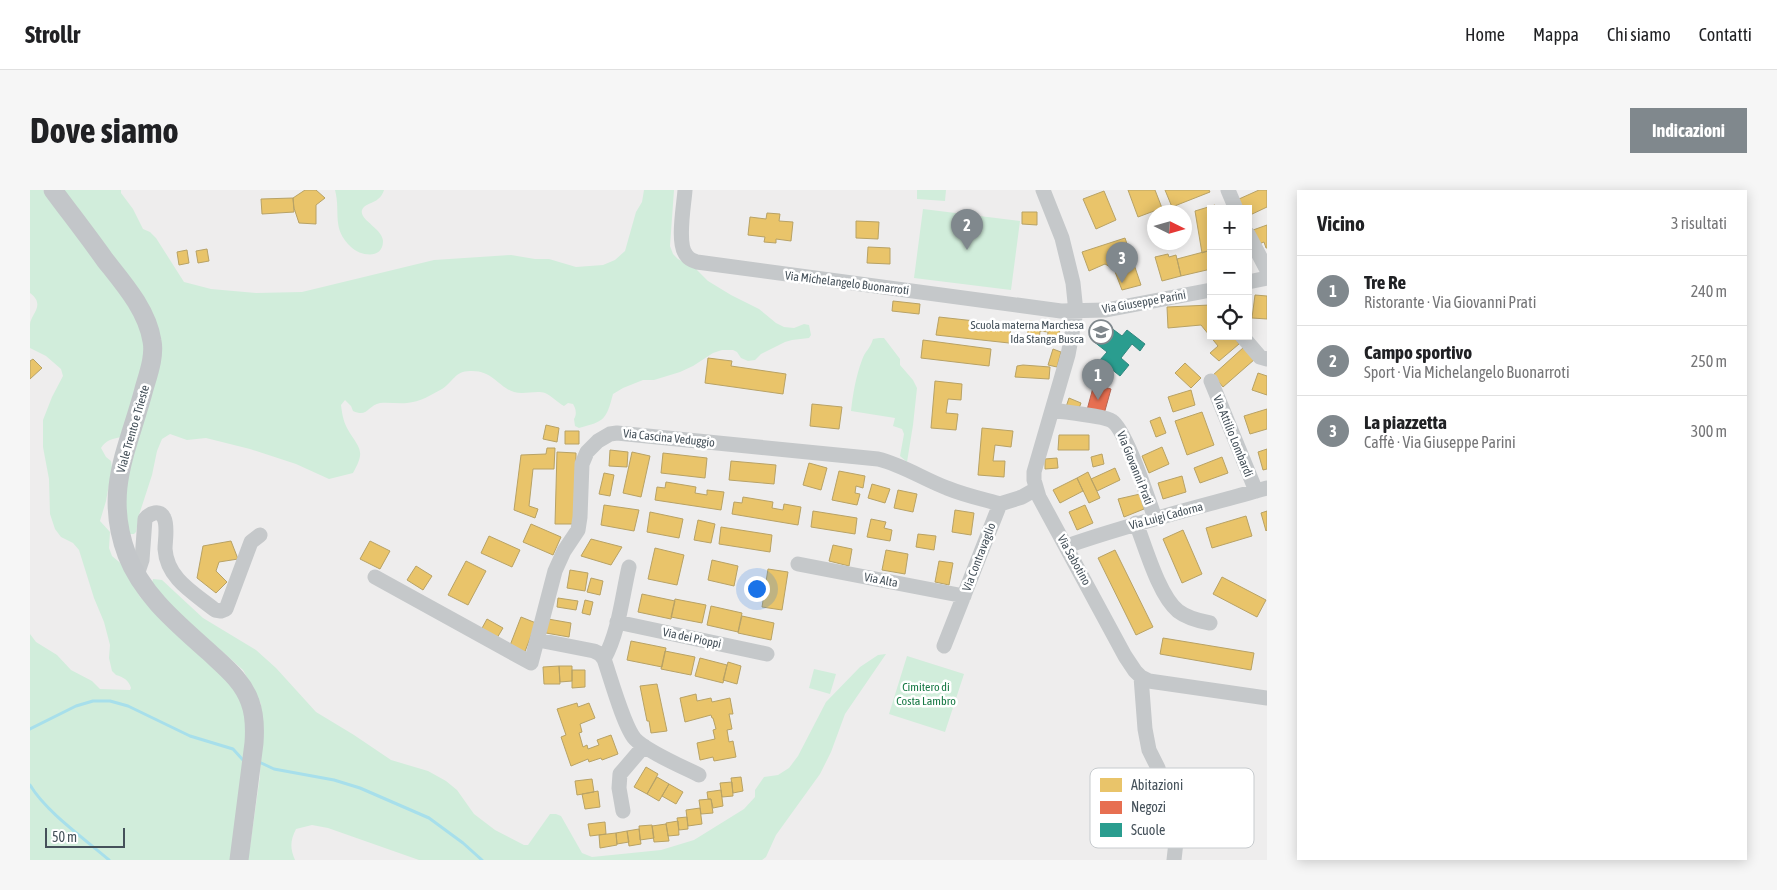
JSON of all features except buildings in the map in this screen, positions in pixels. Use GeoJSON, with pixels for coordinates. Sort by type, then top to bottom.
{"type":"FeatureCollection","features":[{"type":"Feature","properties":{"kind":"main road","name":"Viale Trento e Trieste"},"geometry":{"type":"LineString","coordinates":[[53,190],[127,288],[144,315],[152,343],[148,376],[122,462],[117,492],[118,526],[127,554],[137,575],[166,613],[232,673],[250,702],[255,728],[254,743],[239,860]]}},
{"type":"Feature","properties":{"kind":"street","name":"Via Michelangelo Buonarroti"},"geometry":{"type":"LineString","coordinates":[[685,190],[681,236],[682,248],[687,257],[697,262],[1076,312]]}},
{"type":"Feature","properties":{"kind":"street","name":"Via Sabotino"},"geometry":{"type":"LineString","coordinates":[[1043,190],[1062,238],[1073,283],[1076,312],[1068,355],[1034,472],[1036,489],[1125,656],[1142,678]]}},
{"type":"Feature","properties":{"kind":"street"},"geometry":{"type":"LineString","coordinates":[[1228,190],[1234,205]]}},
{"type":"Feature","properties":{"kind":"street"},"geometry":{"type":"LineString","coordinates":[[1252,242],[1267,270]]}},
{"type":"Feature","properties":{"kind":"street"},"geometry":{"type":"LineString","coordinates":[[1252,281],[1267,278]]}},
{"type":"Feature","properties":{"kind":"street","name":"Via Giuseppe Parini"},"geometry":{"type":"LineString","coordinates":[[1076,312],[1106,310],[1207,291]]}},
{"type":"Feature","properties":{"kind":"street"},"geometry":{"type":"LineString","coordinates":[[1195,293],[1207,300]]}},
{"type":"Feature","properties":{"kind":"street"},"geometry":{"type":"LineString","coordinates":[[1245,340],[1260,357],[1267,359]]}},
{"type":"Feature","properties":{"kind":"street","name":"Via Attilio Lombardi"},"geometry":{"type":"LineString","coordinates":[[1211,381],[1262,489]]}},
{"type":"Feature","properties":{"kind":"street","name":"Via Giovanni Prati"},"geometry":{"type":"LineString","coordinates":[[1052,410],[1110,420],[1119,427],[1155,518]]}},
{"type":"Feature","properties":{"kind":"street","name":"Via Cascina Veduggio"},"geometry":{"type":"LineString","coordinates":[[375,576],[531,663],[555,571],[564,551],[578,530],[582,464],[587,452],[610,434],[625,433],[878,459],[905,468],[946,488],[971,497],[1000,504]]}},
{"type":"Feature","properties":{"kind":"street"},"geometry":{"type":"LineString","coordinates":[[1000,504],[1022,497],[1036,489]]}},
{"type":"Feature","properties":{"kind":"street","name":"Via Luigi Cadorna"},"geometry":{"type":"LineString","coordinates":[[1067,546],[1136,523],[1262,489]]}},
{"type":"Feature","properties":{"kind":"street","name":"Via Contravaglio"},"geometry":{"type":"LineString","coordinates":[[944,646],[1000,504]]}},
{"type":"Feature","properties":{"kind":"street"},"geometry":{"type":"LineString","coordinates":[[137,575],[142,560],[145,519],[155,512],[161,514],[164,518],[167,564],[172,573],[180,582],[215,610],[226,610],[250,542],[260,535]]}},
{"type":"Feature","properties":{"kind":"street"},"geometry":{"type":"LineString","coordinates":[[1136,523],[1159,584],[1177,610],[1197,621],[1210,623]]}},
{"type":"Feature","properties":{"kind":"street","name":"Via Alta"},"geometry":{"type":"LineString","coordinates":[[798,564],[964,596]]}},
{"type":"Feature","properties":{"kind":"street"},"geometry":{"type":"LineString","coordinates":[[604,659],[617,622],[629,567]]}},
{"type":"Feature","properties":{"kind":"street","name":"Via dei Pioppi"},"geometry":{"type":"LineString","coordinates":[[617,622],[767,654]]}},
{"type":"Feature","properties":{"kind":"street"},"geometry":{"type":"LineString","coordinates":[[538,640],[594,651],[600,654],[604,659],[627,724],[634,738],[644,746],[699,775]]}},
{"type":"Feature","properties":{"kind":"street"},"geometry":{"type":"LineString","coordinates":[[1158,768],[1149,750],[1145,729],[1142,678],[1159,684],[1267,698]]}},
{"type":"Feature","properties":{"kind":"street"},"geometry":{"type":"LineString","coordinates":[[622,811],[619,788],[620,774],[644,746]]}},
{"type":"Feature","properties":{"kind":"green space"},"geometry":{"type":"Polygon","coordinates":[[[30,190],[43,190],[111,278],[138,322],[145,341],[141,371],[121,437],[112,439],[101,448],[106,457],[111,461],[112,468],[100,521],[110,532],[109,548],[112,556],[124,566],[140,597],[227,675],[241,698],[248,726],[232,860],[30,860],[30,634],[36,642],[57,655],[71,670],[92,681],[100,689],[130,690],[131,688],[127,681],[112,671],[109,658],[110,645],[104,622],[94,598],[79,550],[73,543],[61,537],[55,529],[50,514],[49,479],[43,447],[43,420],[63,376],[61,369],[46,356],[30,348],[30,324],[37,302],[30,293],[30,190]]]}},
{"type":"Feature","properties":{"kind":"green space"},"geometry":{"type":"Polygon","coordinates":[[[59,190],[121,190],[143,229],[150,232],[156,238],[184,282],[211,289],[256,293],[302,292],[434,260],[511,255],[549,259],[576,267],[603,265],[615,260],[625,251],[636,212],[642,202],[644,190],[674,190],[670,246],[673,254],[678,259],[694,267],[708,281],[759,309],[776,323],[784,327],[794,328],[804,324],[809,325],[811,335],[809,338],[785,342],[761,354],[755,360],[748,361],[741,358],[733,350],[722,350],[713,353],[680,372],[654,380],[643,380],[623,388],[613,394],[603,418],[579,428],[575,426],[576,412],[573,404],[568,403],[564,406],[548,394],[541,392],[522,393],[508,390],[490,376],[478,371],[465,371],[461,373],[442,389],[425,398],[404,403],[380,403],[362,413],[353,411],[345,400],[341,405],[343,417],[359,449],[360,459],[353,473],[329,479],[296,464],[250,449],[206,438],[187,440],[170,434],[162,439],[157,451],[136,532],[130,534],[127,527],[125,490],[157,349],[59,190]]]}},
{"type":"Feature","properties":{"kind":"green space"},"geometry":{"type":"Polygon","coordinates":[[[335,190],[384,190],[379,198],[365,206],[362,210],[364,217],[382,237],[382,247],[375,254],[360,253],[345,240],[339,227],[335,190]]]}},
{"type":"Feature","properties":{"kind":"green space"},"geometry":{"type":"Polygon","coordinates":[[[917,190],[946,190],[945,201],[917,199],[917,190]]]}},
{"type":"Feature","properties":{"kind":"green space"},"geometry":{"type":"Polygon","coordinates":[[[923,209],[1020,221],[1011,290],[914,278],[923,209]]]}},
{"type":"Feature","properties":{"kind":"green space"},"geometry":{"type":"Polygon","coordinates":[[[884,338],[900,359],[900,365],[913,380],[917,388],[907,462],[900,456],[904,434],[902,429],[893,426],[895,418],[851,411],[855,385],[862,360],[873,339],[884,338]]]}},
{"type":"Feature","properties":{"kind":"green space"},"geometry":{"type":"Polygon","coordinates":[[[153,579],[162,580],[203,618],[256,650],[276,668],[316,712],[391,760],[428,771],[446,781],[457,790],[474,814],[495,830],[524,845],[528,845],[550,814],[556,814],[561,816],[582,853],[592,857],[661,850],[694,840],[744,809],[755,797],[755,790],[764,777],[778,775],[789,768],[798,756],[826,702],[860,667],[878,655],[886,654],[845,714],[831,752],[820,774],[776,835],[766,857],[762,860],[419,860],[328,828],[312,825],[296,829],[291,844],[295,860],[248,860],[260,776],[261,704],[243,670],[151,587],[153,579]]]}},
{"type":"Feature","properties":{"kind":"green space","name":"Cimitero di Costa Lambro"},"geometry":{"type":"Polygon","coordinates":[[[907,656],[964,674],[945,732],[889,714],[907,656]]]}},
{"type":"Feature","properties":{"kind":"green space"},"geometry":{"type":"Polygon","coordinates":[[[814,669],[836,674],[830,694],[809,688],[814,669]]]}},
{"type":"Feature","properties":{"kind":"waterway"},"geometry":{"type":"LineString","coordinates":[[30,729],[76,706],[93,701],[110,701],[128,706],[190,736],[233,749],[243,760]]}},
{"type":"Feature","properties":{"kind":"waterway"},"geometry":{"type":"LineString","coordinates":[[259,762],[274,769],[334,780],[360,788],[429,818],[463,843],[482,860]]}},
{"type":"Feature","properties":{"kind":"waterway"},"geometry":{"type":"LineString","coordinates":[[30,785],[66,825],[109,860]]}},
{"type":"Feature","properties":{"kind":"place","name":"Campo sportivo"},"geometry":{"type":"Point","coordinates":[967,250]}},
{"type":"Feature","properties":{"kind":"place","name":"La piazzetta"},"geometry":{"type":"Point","coordinates":[1122,283]}},
{"type":"Feature","properties":{"kind":"place","name":"Scuola materna Marchesa Ida Stanga Busca"},"geometry":{"type":"Point","coordinates":[1101,332]}},
{"type":"Feature","properties":{"kind":"place","name":"Tre Re"},"geometry":{"type":"Point","coordinates":[1098,400]}}]}
